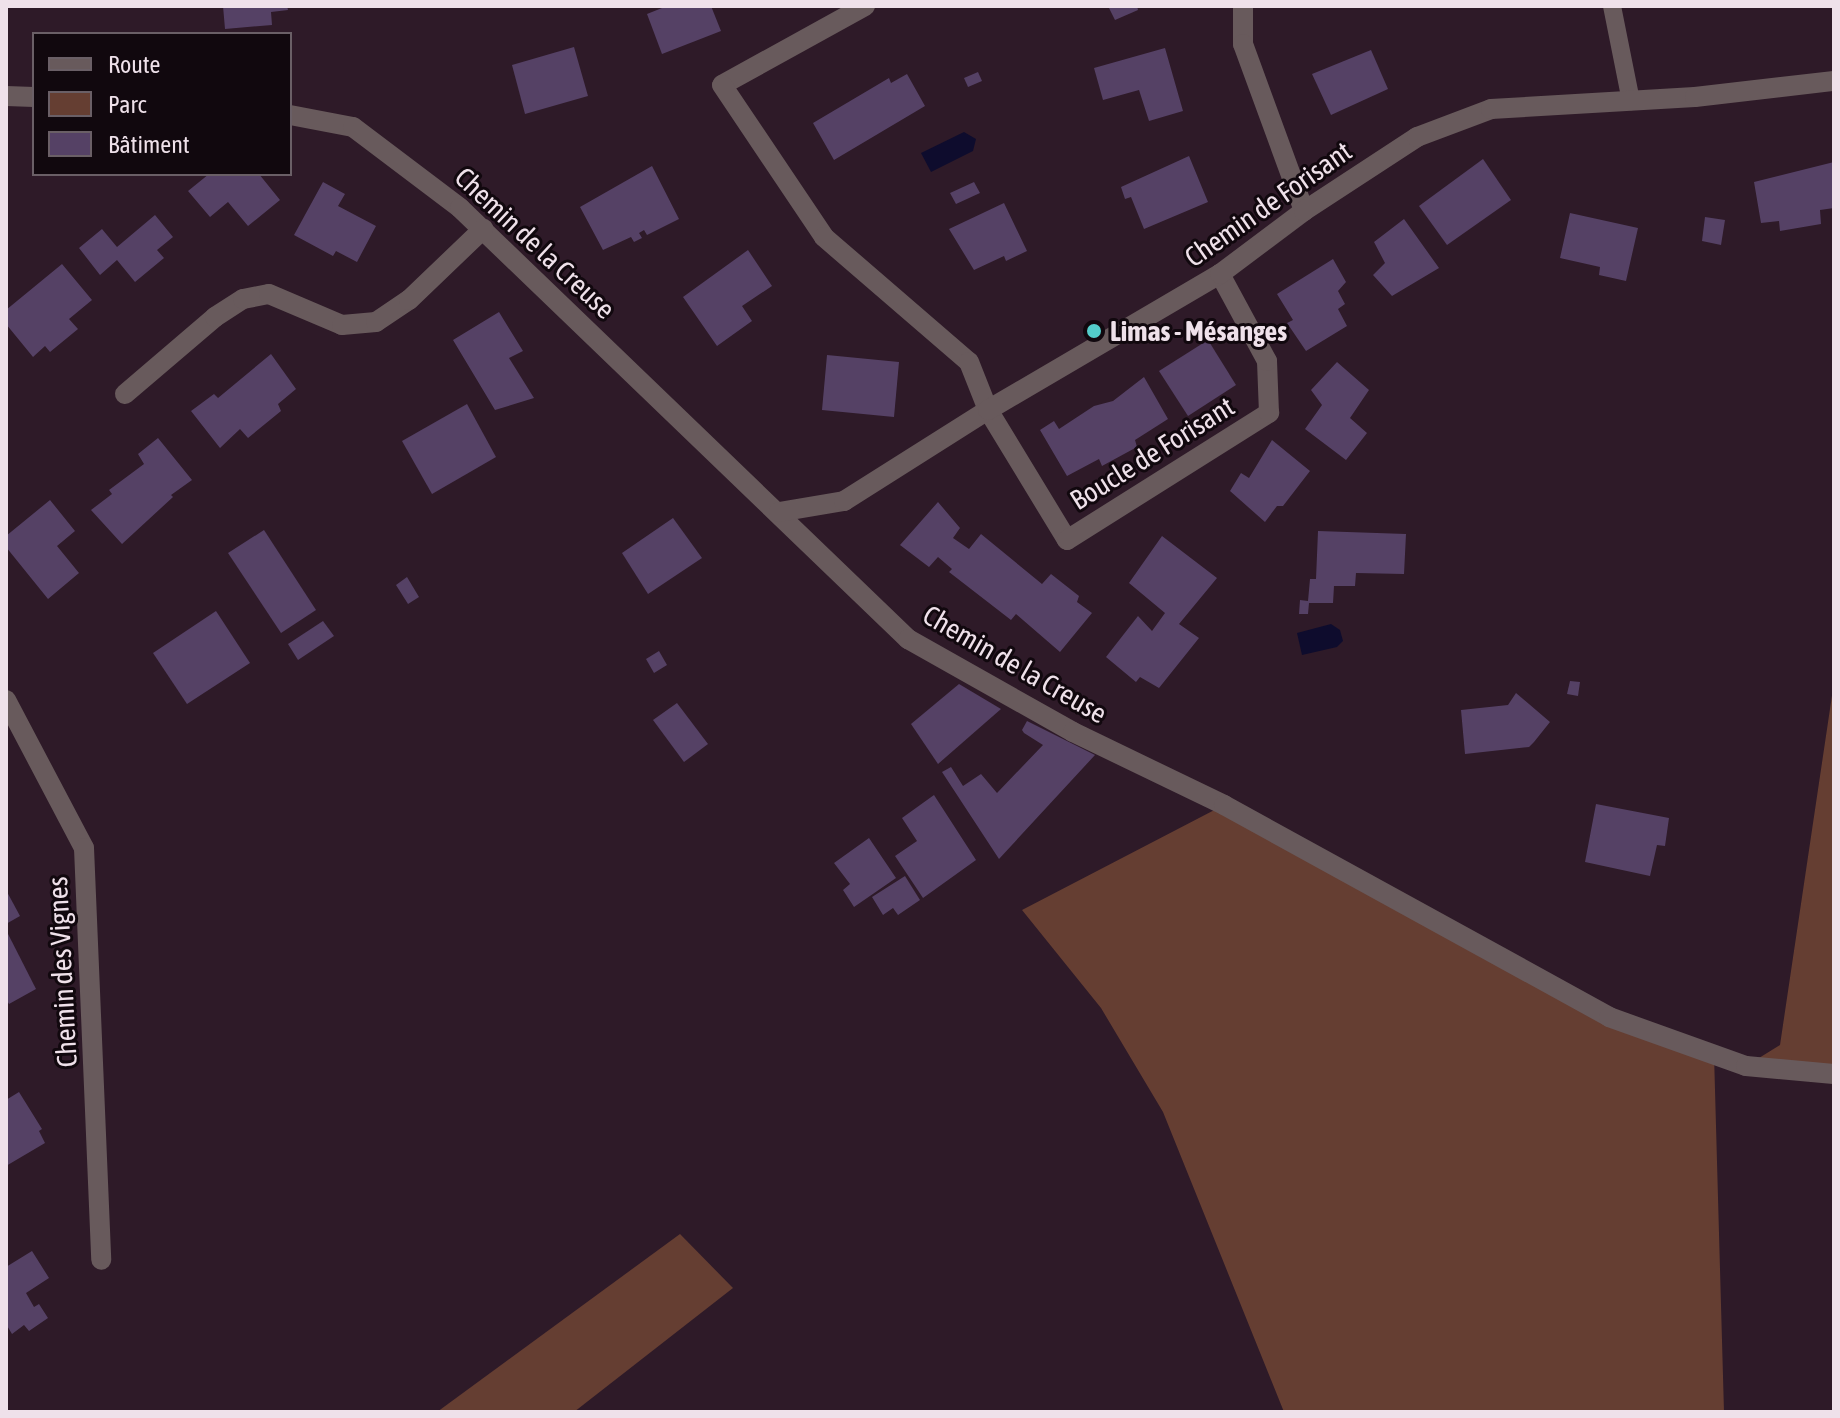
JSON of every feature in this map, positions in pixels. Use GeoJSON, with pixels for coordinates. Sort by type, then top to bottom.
{"type":"FeatureCollection","features":[{"type":"Feature","properties":{"kind":"street"},"geometry":{"type":"LineString","coordinates":[[865,6],[722,85],[824,237],[969,362],[988,410]]}},
{"type":"Feature","properties":{"kind":"street"},"geometry":{"type":"LineString","coordinates":[[1243,6],[1243,44],[1304,211]]}},
{"type":"Feature","properties":{"kind":"street","name":"Chemin de Forisant"},"geometry":{"type":"LineString","coordinates":[[779,512],[844,501],[988,410],[1220,274],[1304,211],[1417,137],[1491,109],[1631,101],[1834,81]]}},
{"type":"Feature","properties":{"kind":"street"},"geometry":{"type":"LineString","coordinates":[[6,96],[32,97]]}},
{"type":"Feature","properties":{"kind":"street","name":"Chemin de la Creuse"},"geometry":{"type":"LineString","coordinates":[[292,115],[353,127],[483,229],[908,639],[1073,732],[1224,805],[1609,1017],[1746,1066],[1834,1074]]}},
{"type":"Feature","properties":{"kind":"street"},"geometry":{"type":"LineString","coordinates":[[125,394],[215,317],[243,299],[269,294],[342,325],[376,322],[409,300],[483,229]]}},
{"type":"Feature","properties":{"kind":"street","name":"Boucle de Forisant"},"geometry":{"type":"LineString","coordinates":[[988,410],[1067,540],[1269,413],[1267,361],[1220,274]]}},
{"type":"Feature","properties":{"kind":"street","name":"Chemin des Vignes"},"geometry":{"type":"LineString","coordinates":[[6,700],[84,848],[101,1260]]}},
{"type":"Feature","properties":{"kind":"lane"},"geometry":{"type":"LineString","coordinates":[[1612,6],[1631,101]]}},
{"type":"Feature","properties":{"kind":"green space"},"geometry":{"type":"Polygon","coordinates":[[[1834,682],[1834,1074],[1746,1066],[1780,1045],[1834,682]]]}},
{"type":"Feature","properties":{"kind":"green space"},"geometry":{"type":"Polygon","coordinates":[[[1224,805],[1609,1017],[1714,1054],[1724,1412],[1284,1412],[1163,1112],[1101,1008],[1022,910],[1224,805]]]}},
{"type":"Feature","properties":{"kind":"green space"},"geometry":{"type":"Polygon","coordinates":[[[680,1234],[733,1288],[574,1412],[437,1412],[680,1234]]]}},
{"type":"Feature","properties":{"kind":"shaded area"},"geometry":{"type":"Polygon","coordinates":[[[964,132],[976,139],[973,151],[931,172],[921,153],[964,132]]]}},
{"type":"Feature","properties":{"kind":"shaded area"},"geometry":{"type":"Polygon","coordinates":[[[1331,624],[1340,630],[1343,641],[1337,647],[1302,655],[1297,633],[1331,624]]]}},
{"type":"Feature","properties":{"kind":"building"},"geometry":{"type":"Polygon","coordinates":[[[223,6],[287,6],[288,10],[271,12],[272,25],[225,29],[223,6]]]}},
{"type":"Feature","properties":{"kind":"building"},"geometry":{"type":"Polygon","coordinates":[[[667,6],[711,6],[721,31],[662,54],[647,14],[667,6]]]}},
{"type":"Feature","properties":{"kind":"building"},"geometry":{"type":"Polygon","coordinates":[[[1108,6],[1137,6],[1138,10],[1115,20],[1108,6]]]}},
{"type":"Feature","properties":{"kind":"building"},"geometry":{"type":"Polygon","coordinates":[[[574,47],[588,96],[525,114],[512,65],[574,47]]]}},
{"type":"Feature","properties":{"kind":"building"},"geometry":{"type":"Polygon","coordinates":[[[1165,48],[1183,111],[1149,121],[1139,90],[1103,100],[1094,68],[1165,48]]]}},
{"type":"Feature","properties":{"kind":"building"},"geometry":{"type":"Polygon","coordinates":[[[1371,50],[1388,89],[1331,115],[1312,74],[1371,50]]]}},
{"type":"Feature","properties":{"kind":"building"},"geometry":{"type":"Polygon","coordinates":[[[978,72],[982,81],[968,87],[964,78],[978,72]]]}},
{"type":"Feature","properties":{"kind":"building"},"geometry":{"type":"Polygon","coordinates":[[[907,74],[925,106],[834,160],[813,123],[889,78],[891,83],[907,74]]]}},
{"type":"Feature","properties":{"kind":"building"},"geometry":{"type":"Polygon","coordinates":[[[1189,156],[1208,202],[1144,229],[1131,197],[1125,199],[1121,187],[1189,156]]]}},
{"type":"Feature","properties":{"kind":"building"},"geometry":{"type":"Polygon","coordinates":[[[1483,159],[1511,200],[1447,245],[1419,206],[1483,159]]]}},
{"type":"Feature","properties":{"kind":"building"},"geometry":{"type":"Polygon","coordinates":[[[1834,162],[1834,208],[1820,210],[1821,224],[1780,231],[1779,221],[1761,223],[1754,182],[1834,162]]]}},
{"type":"Feature","properties":{"kind":"building"},"geometry":{"type":"Polygon","coordinates":[[[652,166],[679,219],[647,235],[644,230],[639,233],[642,238],[634,242],[631,237],[603,250],[580,207],[652,166]]]}},
{"type":"Feature","properties":{"kind":"building"},"geometry":{"type":"Polygon","coordinates":[[[207,176],[261,176],[280,200],[248,226],[228,202],[210,217],[188,191],[207,176]]]}},
{"type":"Feature","properties":{"kind":"building"},"geometry":{"type":"Polygon","coordinates":[[[323,182],[345,194],[338,206],[376,226],[357,262],[336,251],[333,256],[294,235],[323,182]]]}},
{"type":"Feature","properties":{"kind":"building"},"geometry":{"type":"Polygon","coordinates":[[[974,182],[980,193],[956,204],[950,193],[974,182]]]}},
{"type":"Feature","properties":{"kind":"building"},"geometry":{"type":"Polygon","coordinates":[[[1004,203],[1027,251],[1006,261],[1004,256],[974,270],[949,229],[1004,203]]]}},
{"type":"Feature","properties":{"kind":"building"},"geometry":{"type":"Polygon","coordinates":[[[1570,213],[1638,228],[1626,281],[1599,275],[1600,267],[1560,258],[1570,213]]]}},
{"type":"Feature","properties":{"kind":"building"},"geometry":{"type":"Polygon","coordinates":[[[155,215],[173,237],[157,250],[164,258],[135,282],[117,260],[100,275],[79,248],[102,229],[117,247],[155,215]]]}},
{"type":"Feature","properties":{"kind":"building"},"geometry":{"type":"Polygon","coordinates":[[[1705,217],[1725,220],[1721,245],[1702,241],[1705,217]]]}},
{"type":"Feature","properties":{"kind":"building"},"geometry":{"type":"Polygon","coordinates":[[[1404,219],[1439,268],[1392,296],[1373,275],[1385,263],[1374,242],[1404,219]]]}},
{"type":"Feature","properties":{"kind":"building"},"geometry":{"type":"Polygon","coordinates":[[[748,250],[772,286],[742,306],[752,321],[717,346],[683,297],[748,250]]]}},
{"type":"Feature","properties":{"kind":"building"},"geometry":{"type":"Polygon","coordinates":[[[1333,259],[1346,282],[1338,291],[1345,304],[1338,309],[1347,326],[1306,351],[1287,323],[1293,320],[1277,294],[1333,259]]]}},
{"type":"Feature","properties":{"kind":"building"},"geometry":{"type":"Polygon","coordinates":[[[62,264],[92,300],[69,319],[78,329],[50,352],[45,346],[33,357],[6,324],[6,310],[62,264]]]}},
{"type":"Feature","properties":{"kind":"building"},"geometry":{"type":"Polygon","coordinates":[[[499,312],[523,351],[509,358],[534,398],[495,410],[453,340],[499,312]]]}},
{"type":"Feature","properties":{"kind":"building"},"geometry":{"type":"Polygon","coordinates":[[[1208,340],[1236,385],[1188,416],[1159,371],[1208,340]]]}},
{"type":"Feature","properties":{"kind":"building"},"geometry":{"type":"Polygon","coordinates":[[[271,354],[296,389],[278,404],[281,411],[248,438],[240,429],[220,448],[191,411],[214,394],[218,398],[271,354]]]}},
{"type":"Feature","properties":{"kind":"building"},"geometry":{"type":"Polygon","coordinates":[[[827,355],[899,362],[894,417],[822,410],[827,355]]]}},
{"type":"Feature","properties":{"kind":"building"},"geometry":{"type":"Polygon","coordinates":[[[1337,362],[1369,390],[1350,418],[1367,433],[1346,460],[1305,429],[1322,405],[1311,390],[1337,362]]]}},
{"type":"Feature","properties":{"kind":"building"},"geometry":{"type":"Polygon","coordinates":[[[1144,377],[1168,419],[1135,440],[1137,447],[1102,466],[1099,459],[1067,476],[1040,430],[1054,421],[1059,429],[1094,406],[1113,401],[1144,377]]]}},
{"type":"Feature","properties":{"kind":"building"},"geometry":{"type":"Polygon","coordinates":[[[467,404],[496,457],[432,494],[402,441],[467,404]]]}},
{"type":"Feature","properties":{"kind":"building"},"geometry":{"type":"Polygon","coordinates":[[[158,438],[192,480],[171,495],[173,497],[122,544],[91,510],[112,494],[109,490],[144,464],[138,454],[158,438]]]}},
{"type":"Feature","properties":{"kind":"building"},"geometry":{"type":"Polygon","coordinates":[[[1272,440],[1310,471],[1283,506],[1277,506],[1265,522],[1230,491],[1241,473],[1249,478],[1272,440]]]}},
{"type":"Feature","properties":{"kind":"building"},"geometry":{"type":"Polygon","coordinates":[[[50,500],[75,531],[57,546],[79,573],[48,599],[6,547],[6,536],[50,500]]]}},
{"type":"Feature","properties":{"kind":"building"},"geometry":{"type":"Polygon","coordinates":[[[938,502],[960,528],[953,538],[969,549],[981,534],[1042,584],[1051,574],[1079,596],[1077,602],[1092,613],[1060,652],[1016,614],[1011,620],[949,572],[952,569],[938,557],[929,567],[900,545],[938,502]]]}},
{"type":"Feature","properties":{"kind":"building"},"geometry":{"type":"Polygon","coordinates":[[[673,518],[702,558],[648,594],[622,553],[673,518]]]}},
{"type":"Feature","properties":{"kind":"building"},"geometry":{"type":"Polygon","coordinates":[[[264,530],[316,610],[281,633],[228,553],[264,530]]]}},
{"type":"Feature","properties":{"kind":"building"},"geometry":{"type":"Polygon","coordinates":[[[1318,531],[1406,534],[1404,574],[1356,573],[1355,586],[1334,586],[1333,603],[1309,603],[1308,614],[1299,614],[1300,600],[1308,601],[1310,579],[1316,579],[1318,531]]]}},
{"type":"Feature","properties":{"kind":"building"},"geometry":{"type":"Polygon","coordinates":[[[1162,536],[1217,578],[1179,624],[1199,638],[1159,688],[1140,677],[1136,682],[1106,657],[1138,616],[1152,631],[1165,613],[1129,583],[1162,536]]]}},
{"type":"Feature","properties":{"kind":"building"},"geometry":{"type":"Polygon","coordinates":[[[407,577],[419,597],[408,604],[396,585],[407,577]]]}},
{"type":"Feature","properties":{"kind":"building"},"geometry":{"type":"Polygon","coordinates":[[[216,611],[250,663],[187,704],[153,653],[216,611]]]}},
{"type":"Feature","properties":{"kind":"building"},"geometry":{"type":"Polygon","coordinates":[[[323,621],[334,636],[298,660],[288,644],[323,621]]]}},
{"type":"Feature","properties":{"kind":"building"},"geometry":{"type":"Polygon","coordinates":[[[659,651],[667,665],[654,673],[646,659],[659,651]]]}},
{"type":"Feature","properties":{"kind":"building"},"geometry":{"type":"Polygon","coordinates":[[[1570,681],[1580,682],[1578,696],[1567,694],[1570,681]]]}},
{"type":"Feature","properties":{"kind":"building"},"geometry":{"type":"Polygon","coordinates":[[[959,684],[1001,709],[938,764],[911,724],[959,684]]]}},
{"type":"Feature","properties":{"kind":"building"},"geometry":{"type":"Polygon","coordinates":[[[1516,693],[1550,722],[1534,742],[1529,747],[1465,754],[1461,710],[1508,705],[1516,693]]]}},
{"type":"Feature","properties":{"kind":"building"},"geometry":{"type":"Polygon","coordinates":[[[677,703],[708,744],[684,762],[653,720],[677,703]]]}},
{"type":"Feature","properties":{"kind":"building"},"geometry":{"type":"Polygon","coordinates":[[[1027,721],[1095,755],[999,859],[942,772],[951,767],[963,786],[981,774],[997,793],[1043,745],[1022,730],[1027,721]]]}},
{"type":"Feature","properties":{"kind":"building"},"geometry":{"type":"Polygon","coordinates":[[[934,795],[976,860],[923,898],[895,856],[917,841],[902,818],[934,795]]]}},
{"type":"Feature","properties":{"kind":"building"},"geometry":{"type":"Polygon","coordinates":[[[1596,804],[1669,818],[1665,846],[1657,845],[1650,876],[1585,862],[1596,804]]]}},
{"type":"Feature","properties":{"kind":"building"},"geometry":{"type":"Polygon","coordinates":[[[869,838],[896,878],[854,907],[843,890],[850,884],[834,863],[869,838]]]}},
{"type":"Feature","properties":{"kind":"building"},"geometry":{"type":"Polygon","coordinates":[[[905,876],[920,900],[898,915],[893,908],[883,915],[872,897],[905,876]]]}},
{"type":"Feature","properties":{"kind":"building"},"geometry":{"type":"Polygon","coordinates":[[[6,890],[20,916],[6,924],[6,890]]]}},
{"type":"Feature","properties":{"kind":"building"},"geometry":{"type":"Polygon","coordinates":[[[6,930],[36,989],[9,1004],[6,999],[6,930]]]}},
{"type":"Feature","properties":{"kind":"building"},"geometry":{"type":"Polygon","coordinates":[[[19,1092],[42,1129],[39,1131],[45,1143],[6,1166],[6,1100],[19,1092]]]}},
{"type":"Feature","properties":{"kind":"building"},"geometry":{"type":"Polygon","coordinates":[[[32,1251],[49,1278],[26,1293],[34,1307],[39,1304],[48,1318],[29,1331],[24,1325],[12,1334],[6,1324],[6,1267],[32,1251]]]}},
{"type":"Feature","properties":{"kind":"place","name":"Limas - Mésanges"},"geometry":{"type":"Point","coordinates":[1094,331]}}]}
